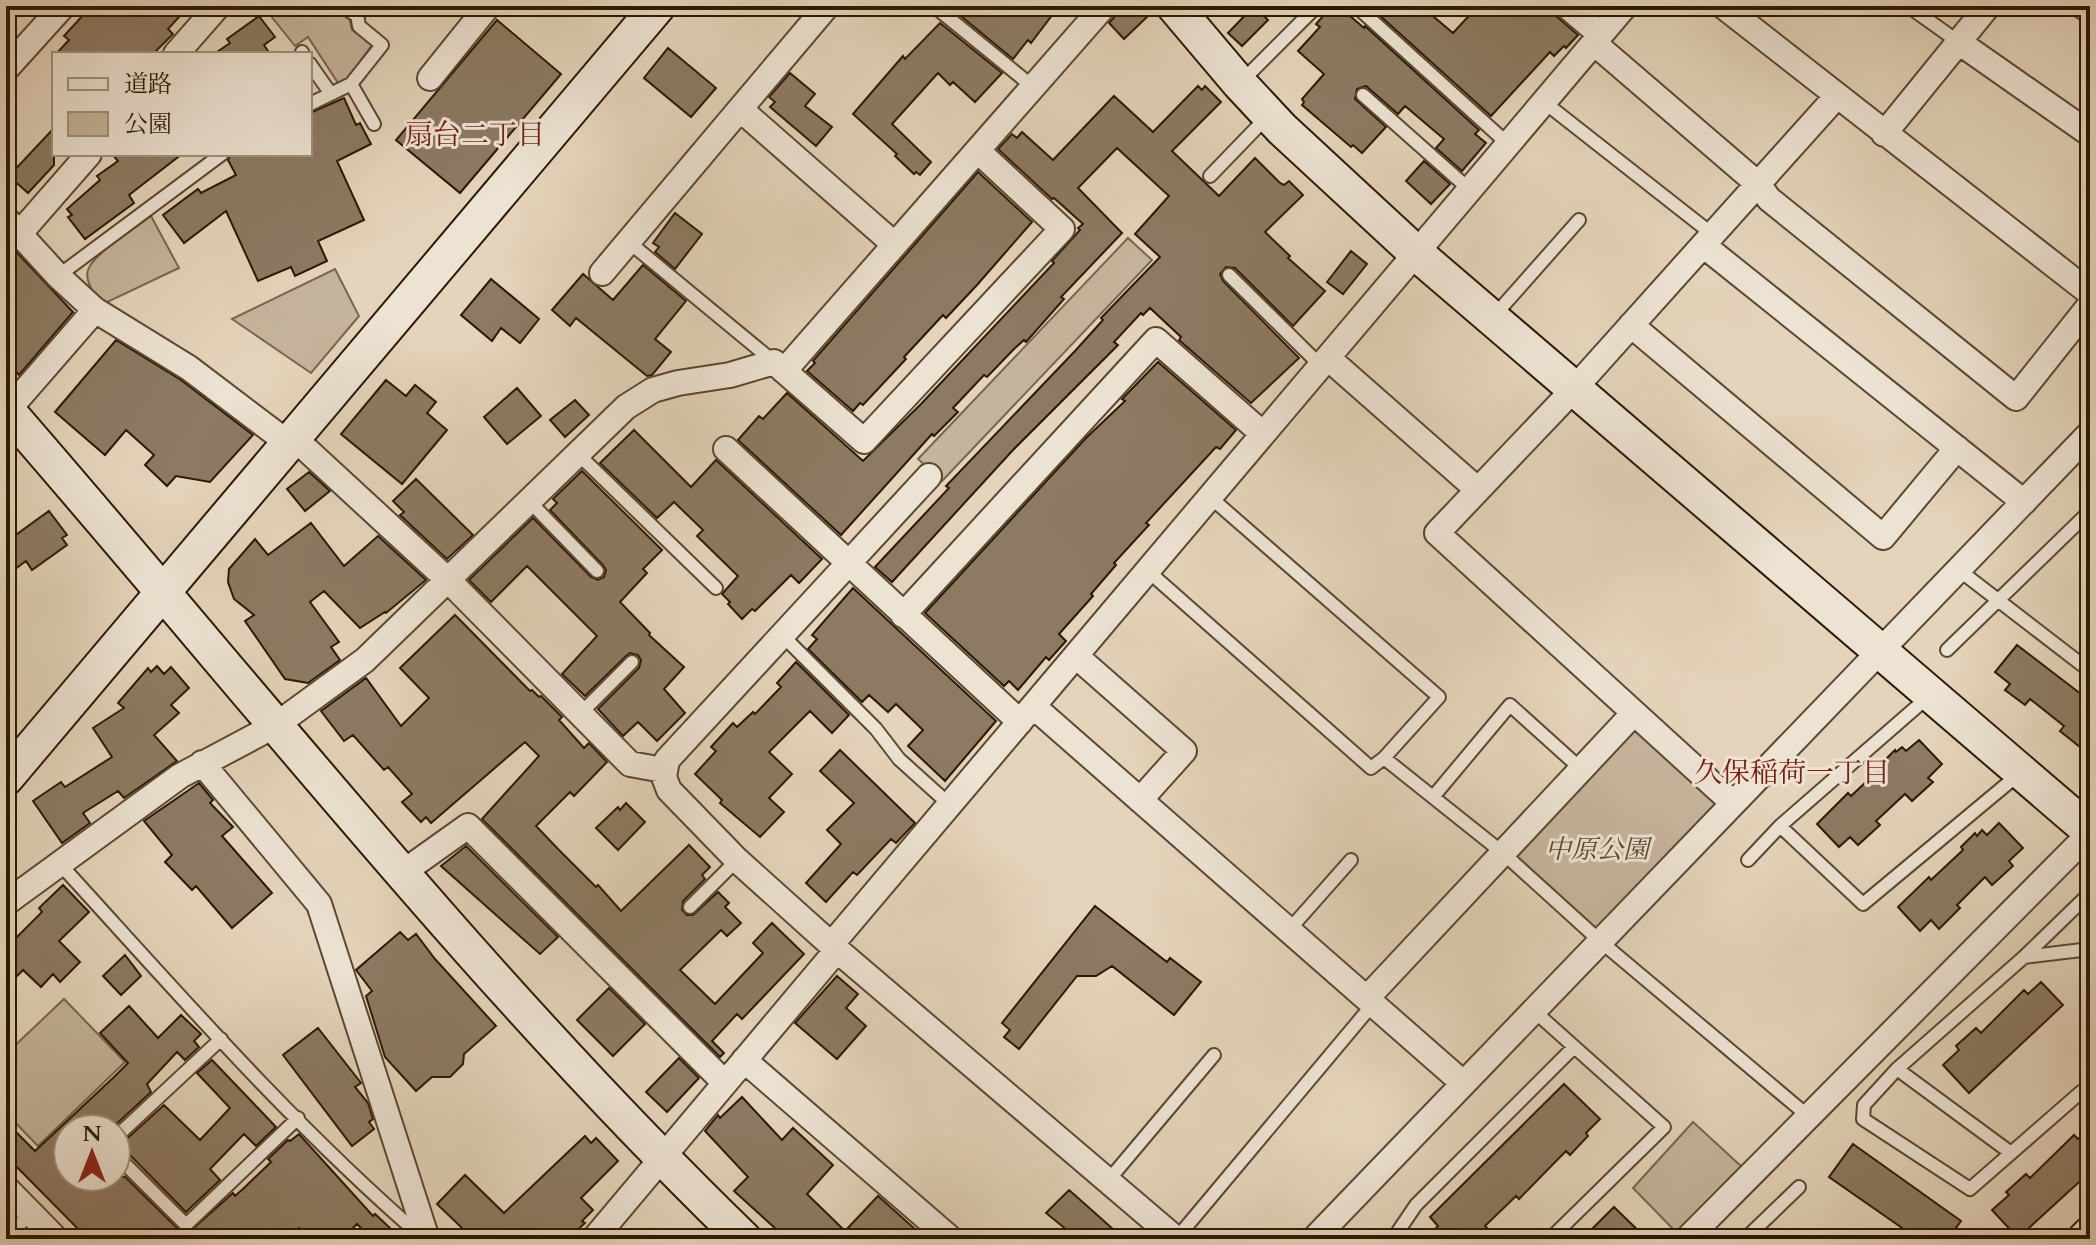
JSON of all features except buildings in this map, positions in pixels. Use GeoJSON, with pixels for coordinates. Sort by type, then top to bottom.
{"type":"FeatureCollection","features":[{"type":"Feature","properties":{"kind":"street"},"geometry":{"type":"LineString","coordinates":[[6,69],[63,6]]}},
{"type":"Feature","properties":{"kind":"street"},"geometry":{"type":"LineString","coordinates":[[178,52],[218,6]]}},
{"type":"Feature","properties":{"kind":"street"},"geometry":{"type":"LineString","coordinates":[[430,78],[488,6]]}},
{"type":"Feature","properties":{"kind":"street"},"geometry":{"type":"LineString","coordinates":[[6,778],[658,6]]}},
{"type":"Feature","properties":{"kind":"street"},"geometry":{"type":"LineString","coordinates":[[1174,6],[1240,84],[1328,174],[2090,832],[1687,1239]]}},
{"type":"Feature","properties":{"kind":"street"},"geometry":{"type":"LineString","coordinates":[[1567,6],[1597,39],[1758,184],[1769,199],[2016,398],[2090,305]]}},
{"type":"Feature","properties":{"kind":"street"},"geometry":{"type":"LineString","coordinates":[[594,1239],[744,1060],[950,805],[1625,6]]}},
{"type":"Feature","properties":{"kind":"street"},"geometry":{"type":"LineString","coordinates":[[1723,6],[2090,293]]}},
{"type":"Feature","properties":{"kind":"street"},"geometry":{"type":"LineString","coordinates":[[1884,134],[1988,6]]}},
{"type":"Feature","properties":{"kind":"street"},"geometry":{"type":"LineString","coordinates":[[2083,6],[2090,11]]}},
{"type":"Feature","properties":{"kind":"street"},"geometry":{"type":"LineString","coordinates":[[6,903],[202,763],[276,725],[365,660],[626,407],[653,390],[678,383],[779,367],[978,151],[1097,8]]}},
{"type":"Feature","properties":{"kind":"street"},"geometry":{"type":"LineString","coordinates":[[602,273],[740,109],[813,11]]}},
{"type":"Feature","properties":{"kind":"street"},"geometry":{"type":"LineString","coordinates":[[1960,43],[2090,134]]}},
{"type":"Feature","properties":{"kind":"street"},"geometry":{"type":"LineString","coordinates":[[1733,803],[1437,533],[1574,389],[1836,97]]}},
{"type":"Feature","properties":{"kind":"street"},"geometry":{"type":"LineString","coordinates":[[740,109],[894,244]]}},
{"type":"Feature","properties":{"kind":"street"},"geometry":{"type":"LineString","coordinates":[[779,367],[864,441],[1062,229],[978,151]]}},
{"type":"Feature","properties":{"kind":"street"},"geometry":{"type":"LineString","coordinates":[[87,156],[13,226],[58,276],[95,310],[189,368],[291,440],[449,581],[630,764],[663,770]]}},
{"type":"Feature","properties":{"kind":"street"},"geometry":{"type":"LineString","coordinates":[[1708,240],[2024,502]]}},
{"type":"Feature","properties":{"kind":"street"},"geometry":{"type":"LineString","coordinates":[[95,310],[7,410],[402,873],[537,1026],[661,1159],[744,1239]]}},
{"type":"Feature","properties":{"kind":"street"},"geometry":{"type":"LineString","coordinates":[[1631,325],[1883,537],[1957,448]]}},
{"type":"Feature","properties":{"kind":"street"},"geometry":{"type":"LineString","coordinates":[[903,615],[1156,340],[1263,434]]}},
{"type":"Feature","properties":{"kind":"street"},"geometry":{"type":"LineString","coordinates":[[1324,362],[1478,490]]}},
{"type":"Feature","properties":{"kind":"street"},"geometry":{"type":"LineString","coordinates":[[1323,1236],[1463,1083],[2090,433]]}},
{"type":"Feature","properties":{"kind":"street"},"geometry":{"type":"LineString","coordinates":[[726,449],[903,615],[1140,800],[1463,1083]]}},
{"type":"Feature","properties":{"kind":"street"},"geometry":{"type":"LineString","coordinates":[[929,476],[667,760],[663,770],[669,790],[737,860],[834,948],[1176,1239]]}},
{"type":"Feature","properties":{"kind":"street"},"geometry":{"type":"LineString","coordinates":[[1076,656],[1184,751],[1140,800]]}},
{"type":"Feature","properties":{"kind":"street"},"geometry":{"type":"LineString","coordinates":[[1370,1001],[1634,713]]}},
{"type":"Feature","properties":{"kind":"street"},"geometry":{"type":"LineString","coordinates":[[202,763],[319,904],[426,1239]]}},
{"type":"Feature","properties":{"kind":"street"},"geometry":{"type":"LineString","coordinates":[[402,873],[468,826],[725,1083]]}},
{"type":"Feature","properties":{"kind":"street"},"geometry":{"type":"LineString","coordinates":[[744,1060],[951,1239]]}},
{"type":"Feature","properties":{"kind":"street"},"geometry":{"type":"LineString","coordinates":[[6,1188],[56,1239]]}},
{"type":"Feature","properties":{"kind":"street"},"geometry":{"type":"LineString","coordinates":[[2085,1239],[2090,1234]]}},
{"type":"Feature","properties":{"kind":"lane"},"geometry":{"type":"LineString","coordinates":[[934,6],[1032,86]]}},
{"type":"Feature","properties":{"kind":"lane"},"geometry":{"type":"LineString","coordinates":[[1240,84],[1317,6]]}},
{"type":"Feature","properties":{"kind":"lane"},"geometry":{"type":"LineString","coordinates":[[1356,6],[1508,144]]}},
{"type":"Feature","properties":{"kind":"lane"},"geometry":{"type":"LineString","coordinates":[[1908,6],[1960,43]]}},
{"type":"Feature","properties":{"kind":"lane"},"geometry":{"type":"LineString","coordinates":[[312,103],[351,84],[382,45],[359,26],[355,7]]}},
{"type":"Feature","properties":{"kind":"lane"},"geometry":{"type":"LineString","coordinates":[[312,67],[331,94]]}},
{"type":"Feature","properties":{"kind":"lane"},"geometry":{"type":"LineString","coordinates":[[351,84],[374,124]]}},
{"type":"Feature","properties":{"kind":"lane"},"geometry":{"type":"LineString","coordinates":[[1363,95],[1470,190]]}},
{"type":"Feature","properties":{"kind":"lane"},"geometry":{"type":"LineString","coordinates":[[1544,102],[1708,240]]}},
{"type":"Feature","properties":{"kind":"lane"},"geometry":{"type":"LineString","coordinates":[[1210,176],[1269,115]]}},
{"type":"Feature","properties":{"kind":"lane"},"geometry":{"type":"LineString","coordinates":[[58,276],[219,156]]}},
{"type":"Feature","properties":{"kind":"lane"},"geometry":{"type":"LineString","coordinates":[[1492,318],[1579,220]]}},
{"type":"Feature","properties":{"kind":"lane"},"geometry":{"type":"LineString","coordinates":[[630,243],[779,367]]}},
{"type":"Feature","properties":{"kind":"lane"},"geometry":{"type":"LineString","coordinates":[[1229,275],[1324,362]]}},
{"type":"Feature","properties":{"kind":"lane"},"geometry":{"type":"LineString","coordinates":[[579,455],[716,588]]}},
{"type":"Feature","properties":{"kind":"lane"},"geometry":{"type":"LineString","coordinates":[[1148,571],[1371,768],[1384,758],[1439,697],[1210,497]]}},
{"type":"Feature","properties":{"kind":"lane"},"geometry":{"type":"LineString","coordinates":[[530,502],[597,571]]}},
{"type":"Feature","properties":{"kind":"lane"},"geometry":{"type":"LineString","coordinates":[[1947,650],[2090,511]]}},
{"type":"Feature","properties":{"kind":"lane"},"geometry":{"type":"LineString","coordinates":[[1959,570],[2090,671]]}},
{"type":"Feature","properties":{"kind":"lane"},"geometry":{"type":"LineString","coordinates":[[783,636],[876,729],[899,759],[950,805]]}},
{"type":"Feature","properties":{"kind":"lane"},"geometry":{"type":"LineString","coordinates":[[579,715],[632,662]]}},
{"type":"Feature","properties":{"kind":"lane"},"geometry":{"type":"LineString","coordinates":[[1748,860],[1780,826],[1931,695]]}},
{"type":"Feature","properties":{"kind":"lane"},"geometry":{"type":"LineString","coordinates":[[1433,797],[1510,705],[1581,769]]}},
{"type":"Feature","properties":{"kind":"lane"},"geometry":{"type":"LineString","coordinates":[[1384,758],[1503,853],[1600,941],[1808,1116]]}},
{"type":"Feature","properties":{"kind":"lane"},"geometry":{"type":"LineString","coordinates":[[1780,826],[1863,904],[2021,772]]}},
{"type":"Feature","properties":{"kind":"lane"},"geometry":{"type":"LineString","coordinates":[[690,907],[737,860]]}},
{"type":"Feature","properties":{"kind":"lane"},"geometry":{"type":"LineString","coordinates":[[1289,930],[1351,860]]}},
{"type":"Feature","properties":{"kind":"lane"},"geometry":{"type":"LineString","coordinates":[[60,864],[298,1118],[390,1209],[426,1239]]}},
{"type":"Feature","properties":{"kind":"lane"},"geometry":{"type":"LineString","coordinates":[[2090,893],[2024,957],[1897,1069],[1864,1105],[1863,1119],[1970,1189],[2081,1092],[2090,1098]]}},
{"type":"Feature","properties":{"kind":"lane"},"geometry":{"type":"LineString","coordinates":[[2024,957],[2090,949]]}},
{"type":"Feature","properties":{"kind":"lane"},"geometry":{"type":"LineString","coordinates":[[1176,1239],[1370,1001]]}},
{"type":"Feature","properties":{"kind":"lane"},"geometry":{"type":"LineString","coordinates":[[1533,1010],[1664,1127],[1550,1239]]}},
{"type":"Feature","properties":{"kind":"lane"},"geometry":{"type":"LineString","coordinates":[[132,1122],[221,1039]]}},
{"type":"Feature","properties":{"kind":"lane"},"geometry":{"type":"LineString","coordinates":[[1393,1239],[1416,1205],[1574,1047]]}},
{"type":"Feature","properties":{"kind":"lane"},"geometry":{"type":"LineString","coordinates":[[1107,1182],[1214,1055]]}},
{"type":"Feature","properties":{"kind":"lane"},"geometry":{"type":"LineString","coordinates":[[1897,1069],[2011,1153]]}},
{"type":"Feature","properties":{"kind":"lane"},"geometry":{"type":"LineString","coordinates":[[132,1171],[186,1225],[298,1118]]}},
{"type":"Feature","properties":{"kind":"lane"},"geometry":{"type":"LineString","coordinates":[[1745,1239],[1799,1187]]}},
{"type":"Feature","properties":{"kind":"lane"},"geometry":{"type":"LineString","coordinates":[[6,1238],[31,1213]]}},
{"type":"Feature","properties":{"kind":"green space"},"geometry":{"type":"Polygon","coordinates":[[[263,6],[339,6],[348,13],[352,30],[372,45],[346,80],[338,83],[308,37],[295,46],[263,6]]]}},
{"type":"Feature","properties":{"kind":"green space"},"geometry":{"type":"Polygon","coordinates":[[[151,216],[179,268],[101,305],[91,288],[88,270],[106,249],[151,216]]]}},
{"type":"Feature","properties":{"kind":"green space"},"geometry":{"type":"Polygon","coordinates":[[[1128,238],[1152,260],[942,481],[918,459],[1128,238]]]}},
{"type":"Feature","properties":{"kind":"green space"},"geometry":{"type":"Polygon","coordinates":[[[335,269],[359,316],[311,373],[232,319],[335,269]]]}},
{"type":"Feature","properties":{"kind":"green space","name":"中原公園"},"geometry":{"type":"Polygon","coordinates":[[[1634,727],[1721,803],[1600,932],[1512,852],[1634,727]]]}},
{"type":"Feature","properties":{"kind":"green space"},"geometry":{"type":"Polygon","coordinates":[[[64,999],[125,1062],[72,1113],[52,1113],[52,1132],[38,1146],[6,1113],[6,1054],[64,999]]]}},
{"type":"Feature","properties":{"kind":"green space"},"geometry":{"type":"Polygon","coordinates":[[[1693,1122],[1742,1167],[1677,1233],[1633,1188],[1693,1122]]]}},
{"type":"Feature","properties":{"kind":"district","name":"扇台二丁目"},"geometry":{"type":"Point","coordinates":[475,134]}},
{"type":"Feature","properties":{"kind":"district","name":"久保稲荷一丁目"},"geometry":{"type":"Point","coordinates":[1792,772]}}]}
